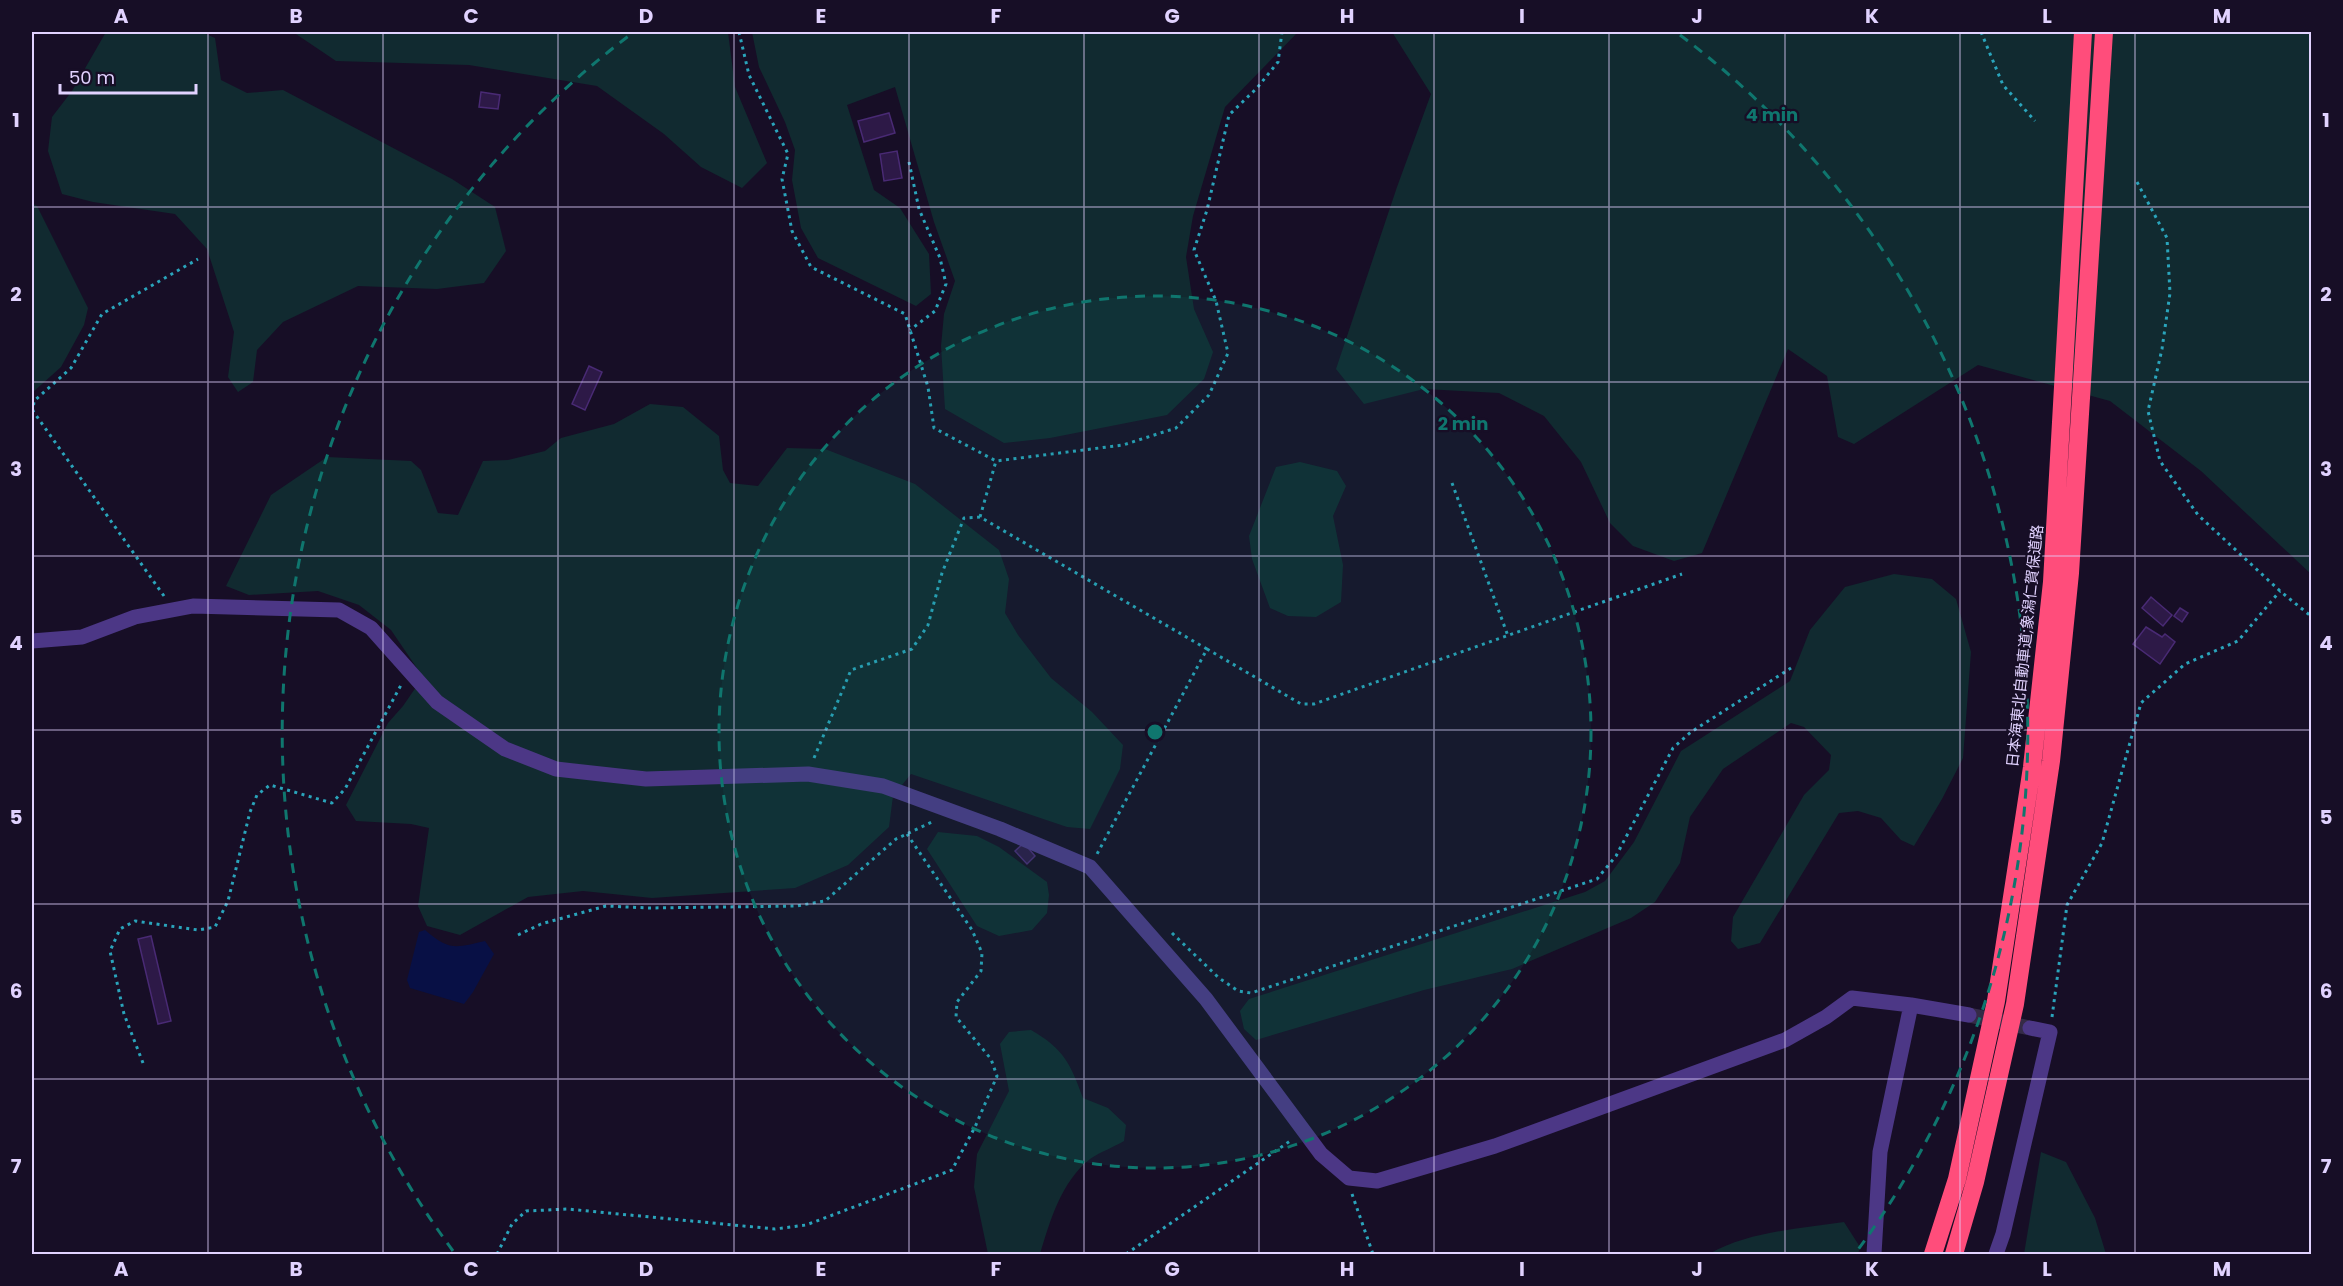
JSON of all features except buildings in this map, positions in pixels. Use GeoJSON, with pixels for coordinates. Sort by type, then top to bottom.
{"type":"FeatureCollection","features":[{"type":"Feature","properties":{"kind":"highway","name":"日本海東北自動車道;象潟仁賀保道路"},"geometry":{"type":"LineString","coordinates":[[1933,1254],[1957,1179],[1996,1001],[2032,767],[2052,582],[2083,32]]}},
{"type":"Feature","properties":{"kind":"highway"},"geometry":{"type":"LineString","coordinates":[[1954,1254],[1975,1182],[2015,1004],[2051,761],[2070,573],[2104,32]]}},
{"type":"Feature","properties":{"kind":"street"},"geometry":{"type":"LineString","coordinates":[[32,641],[82,637],[135,617],[193,606],[339,610],[371,628],[437,702],[505,749],[556,769],[646,779],[803,774],[883,786],[1090,867],[1206,999],[1321,1154],[1349,1178],[1377,1181],[1495,1146],[1785,1040],[1826,1017],[1852,998],[1911,1005],[1969,1016]]}},
{"type":"Feature","properties":{"kind":"street"},"geometry":{"type":"LineString","coordinates":[[1874,1254],[1880,1152],[1911,1005]]}},
{"type":"Feature","properties":{"kind":"street"},"geometry":{"type":"LineString","coordinates":[[1996,1254],[2003,1234],[2050,1032],[2030,1028]]}},
{"type":"Feature","properties":{"kind":"path"},"geometry":{"type":"LineString","coordinates":[[739,32],[749,75],[788,154],[782,179],[792,231],[811,267],[905,314],[928,387],[934,428],[996,461],[1133,442],[1176,428],[1209,395],[1228,353],[1216,301],[1194,250],[1208,210],[1229,115],[1257,88],[1278,62],[1282,32]]}},
{"type":"Feature","properties":{"kind":"path"},"geometry":{"type":"LineString","coordinates":[[1981,32],[2003,85],[2036,121]]}},
{"type":"Feature","properties":{"kind":"path"},"geometry":{"type":"LineString","coordinates":[[909,162],[919,209],[940,258],[946,284],[935,311],[910,330]]}},
{"type":"Feature","properties":{"kind":"path"},"geometry":{"type":"LineString","coordinates":[[2137,182],[2167,238],[2170,293],[2162,349],[2148,411],[2160,461],[2198,515],[2280,591],[2312,617]]}},
{"type":"Feature","properties":{"kind":"path"},"geometry":{"type":"LineString","coordinates":[[174,609],[33,411],[34,400],[71,368],[102,314],[198,259]]}},
{"type":"Feature","properties":{"kind":"path"},"geometry":{"type":"LineString","coordinates":[[980,517],[996,461]]}},
{"type":"Feature","properties":{"kind":"path"},"geometry":{"type":"LineString","coordinates":[[1452,483],[1508,636]]}},
{"type":"Feature","properties":{"kind":"path"},"geometry":{"type":"LineString","coordinates":[[803,774],[817,754],[850,670],[912,649],[928,625],[942,573],[964,518],[980,517],[1301,704],[1314,704],[1682,574]]}},
{"type":"Feature","properties":{"kind":"path"},"geometry":{"type":"LineString","coordinates":[[2050,1032],[2067,905],[2102,843],[2141,703],[2185,664],[2238,641],[2280,591]]}},
{"type":"Feature","properties":{"kind":"path"},"geometry":{"type":"LineString","coordinates":[[1090,867],[1207,649]]}},
{"type":"Feature","properties":{"kind":"path"},"geometry":{"type":"LineString","coordinates":[[1170,931],[1219,978],[1238,991],[1251,993],[1597,879],[1616,856],[1673,748],[1691,732],[1791,668]]}},
{"type":"Feature","properties":{"kind":"path"},"geometry":{"type":"LineString","coordinates":[[143,1063],[124,1014],[110,951],[120,929],[135,921],[198,930],[215,927],[228,901],[256,795],[270,786],[332,803],[345,789],[409,670]]}},
{"type":"Feature","properties":{"kind":"path"},"geometry":{"type":"LineString","coordinates":[[518,935],[541,924],[606,906],[649,908],[796,906],[825,901],[896,839],[952,812]]}},
{"type":"Feature","properties":{"kind":"path"},"geometry":{"type":"LineString","coordinates":[[497,1254],[513,1224],[526,1211],[567,1209],[776,1229],[806,1225],[952,1170],[975,1127],[997,1076],[991,1059],[956,1017],[957,1002],[981,971],[982,953],[972,930],[907,834]]}},
{"type":"Feature","properties":{"kind":"path"},"geometry":{"type":"LineString","coordinates":[[1126,1254],[1305,1131]]}},
{"type":"Feature","properties":{"kind":"path"},"geometry":{"type":"LineString","coordinates":[[1346,1175],[1373,1254]]}},
{"type":"Feature","properties":{"kind":"green space"},"geometry":{"type":"Polygon","coordinates":[[[106,32],[201,32],[215,38],[221,80],[247,93],[283,90],[452,179],[495,207],[506,251],[484,283],[437,289],[358,286],[283,322],[257,350],[253,382],[238,392],[228,377],[234,332],[207,249],[175,214],[93,202],[62,194],[48,151],[52,117],[72,91],[106,32]]]}},
{"type":"Feature","properties":{"kind":"green space"},"geometry":{"type":"Polygon","coordinates":[[[293,32],[728,32],[735,87],[767,163],[742,188],[701,167],[664,134],[597,86],[469,65],[336,61],[293,32]]]}},
{"type":"Feature","properties":{"kind":"green space"},"geometry":{"type":"Polygon","coordinates":[[[752,32],[1298,32],[1225,107],[1193,216],[1186,257],[1194,309],[1213,352],[1204,379],[1167,415],[1050,438],[1004,443],[945,409],[941,346],[944,314],[955,281],[934,222],[895,87],[847,105],[874,190],[900,208],[929,254],[931,294],[916,306],[818,258],[801,228],[792,180],[795,150],[785,122],[759,67],[752,32]]]}},
{"type":"Feature","properties":{"kind":"green space"},"geometry":{"type":"Polygon","coordinates":[[[1392,32],[2311,32],[2311,574],[2201,471],[2110,401],[1978,365],[1854,444],[1838,437],[1827,376],[1788,349],[1702,553],[1674,561],[1633,546],[1610,523],[1581,462],[1544,416],[1499,393],[1424,389],[1364,404],[1336,369],[1431,94],[1392,32]]]}},
{"type":"Feature","properties":{"kind":"green space"},"geometry":{"type":"Polygon","coordinates":[[[32,203],[37,206],[88,308],[84,325],[61,367],[32,393],[32,203]]]}},
{"type":"Feature","properties":{"kind":"green space"},"geometry":{"type":"Polygon","coordinates":[[[650,404],[683,407],[719,436],[723,470],[730,483],[758,486],[787,448],[825,449],[915,484],[999,550],[1009,579],[1005,613],[1018,635],[1051,678],[1092,712],[1123,745],[1120,769],[1090,829],[1067,827],[911,774],[893,796],[889,827],[848,865],[795,888],[652,898],[583,891],[528,897],[460,935],[427,926],[418,906],[429,828],[411,824],[356,821],[346,805],[388,723],[423,677],[391,630],[359,605],[318,591],[249,595],[226,586],[271,495],[327,457],[411,461],[421,470],[438,513],[458,515],[483,461],[508,460],[545,451],[561,438],[614,424],[650,404]]]}},
{"type":"Feature","properties":{"kind":"green space"},"geometry":{"type":"Polygon","coordinates":[[[1300,462],[1337,471],[1346,486],[1333,516],[1343,565],[1341,602],[1316,617],[1288,616],[1270,608],[1252,559],[1249,536],[1276,467],[1300,462]]]}},
{"type":"Feature","properties":{"kind":"green space"},"geometry":{"type":"Polygon","coordinates":[[[1894,574],[1932,579],[1956,599],[1971,652],[1963,758],[1914,846],[1901,840],[1881,818],[1858,811],[1839,813],[1760,943],[1738,949],[1731,941],[1733,917],[1804,795],[1829,770],[1831,755],[1804,727],[1791,723],[1723,769],[1690,817],[1680,863],[1655,902],[1631,918],[1512,969],[1424,990],[1256,1040],[1244,1029],[1240,1011],[1249,999],[1585,892],[1605,881],[1634,842],[1681,751],[1790,681],[1810,630],[1845,587],[1894,574]]]}},
{"type":"Feature","properties":{"kind":"green space"},"geometry":{"type":"Polygon","coordinates":[[[938,832],[977,836],[999,847],[1047,882],[1049,895],[1047,913],[1032,930],[999,936],[977,926],[927,849],[938,832]]]}},
{"type":"Feature","properties":{"kind":"green space"},"geometry":{"type":"Polygon","coordinates":[[[1031,1030],[1059,1051],[1070,1066],[1083,1098],[1108,1108],[1126,1125],[1124,1141],[1090,1159],[1071,1179],[1058,1203],[1040,1254],[988,1254],[974,1187],[977,1154],[1009,1091],[1000,1044],[1009,1032],[1031,1030]]]}},
{"type":"Feature","properties":{"kind":"green space"},"geometry":{"type":"Polygon","coordinates":[[[2041,1152],[2066,1162],[2095,1218],[2106,1254],[2024,1254],[2041,1152]]]}},
{"type":"Feature","properties":{"kind":"green space"},"geometry":{"type":"Polygon","coordinates":[[[1844,1222],[1860,1247],[1858,1254],[1709,1254],[1741,1240],[1792,1229],[1844,1222]]]}},
{"type":"Feature","properties":{"kind":"shaded area"},"geometry":{"type":"Polygon","coordinates":[[[425,930],[447,945],[459,946],[485,941],[494,954],[464,1004],[410,988],[407,980],[419,932],[425,930]]]}},
{"type":"Feature","properties":{"kind":"tunnel"},"geometry":{"type":"LineString","coordinates":[[1969,1015],[2030,1028]]}}]}
